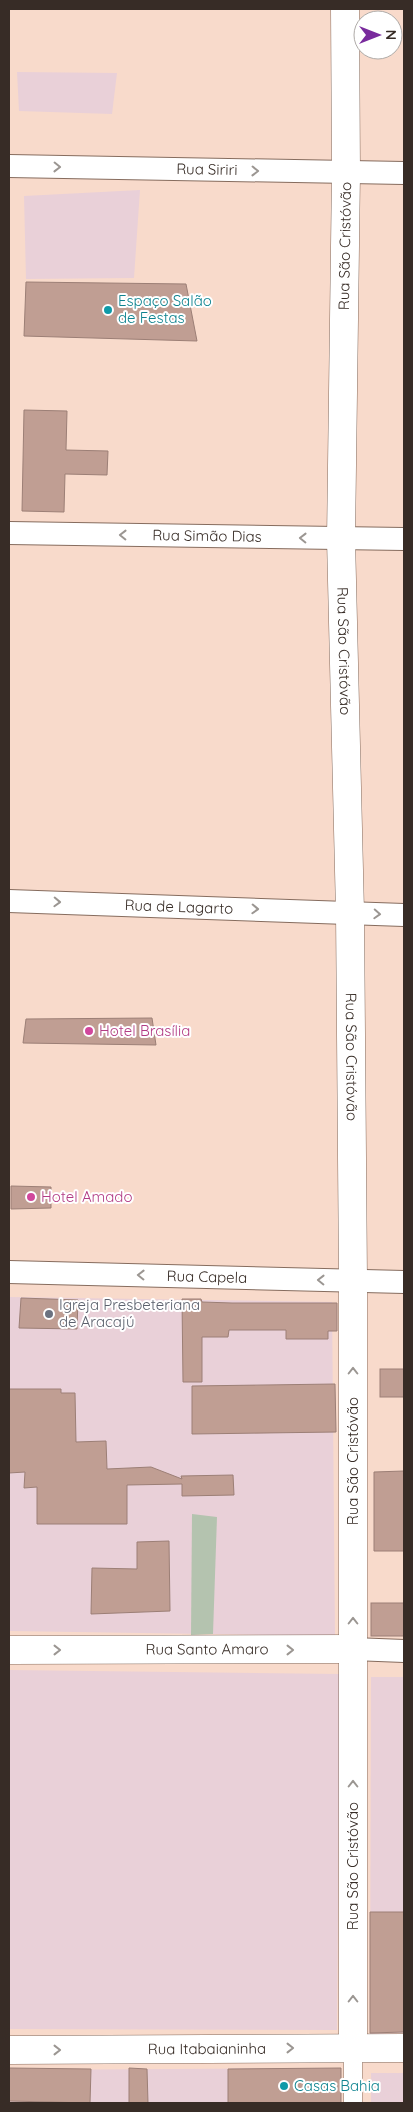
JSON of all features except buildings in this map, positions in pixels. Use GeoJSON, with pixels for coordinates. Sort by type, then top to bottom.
{"type":"FeatureCollection","features":[{"type":"Feature","properties":{"kind":"street","name":"Rua São Cristóvão"},"geometry":{"type":"LineString","coordinates":[[345,9],[346,173],[341,539],[350,912],[353,1280],[353,2103]]}},
{"type":"Feature","properties":{"kind":"street","name":"Rua Siriri"},"geometry":{"type":"LineString","coordinates":[[9,166],[404,173]]}},
{"type":"Feature","properties":{"kind":"street","name":"Rua Simão Dias"},"geometry":{"type":"LineString","coordinates":[[9,533],[404,540]]}},
{"type":"Feature","properties":{"kind":"street","name":"Rua de Lagarto"},"geometry":{"type":"LineString","coordinates":[[9,901],[404,915]]}},
{"type":"Feature","properties":{"kind":"street","name":"Rua Capela"},"geometry":{"type":"LineString","coordinates":[[9,1272],[404,1282]]}},
{"type":"Feature","properties":{"kind":"street","name":"Rua Santo Amaro"},"geometry":{"type":"LineString","coordinates":[[9,1650],[352,1649],[404,1651]]}},
{"type":"Feature","properties":{"kind":"street","name":"Rua Itabaianinha"},"geometry":{"type":"LineString","coordinates":[[9,2050],[404,2048]]}},
{"type":"Feature","properties":{"kind":"shaded area"},"geometry":{"type":"Polygon","coordinates":[[[17,72],[117,73],[112,114],[19,111],[17,72]]]}},
{"type":"Feature","properties":{"kind":"shaded area"},"geometry":{"type":"Polygon","coordinates":[[[140,190],[134,278],[26,279],[24,196],[140,190]]]}},
{"type":"Feature","properties":{"kind":"shaded area"},"geometry":{"type":"Polygon","coordinates":[[[9,1297],[332,1302],[335,1636],[9,1631],[9,1297]]]}},
{"type":"Feature","properties":{"kind":"shaded area"},"geometry":{"type":"Polygon","coordinates":[[[9,1670],[340,1674],[337,2030],[9,2029],[9,1670]]]}},
{"type":"Feature","properties":{"kind":"shaded area"},"geometry":{"type":"Polygon","coordinates":[[[371,1677],[404,1677],[404,2033],[370,2034],[371,1677]]]}},
{"type":"Feature","properties":{"kind":"shaded area"},"geometry":{"type":"Polygon","coordinates":[[[341,2068],[341,2103],[9,2103],[9,2070],[341,2068]]]}},
{"type":"Feature","properties":{"kind":"shaded area"},"geometry":{"type":"Polygon","coordinates":[[[371,2073],[404,2073],[404,2103],[371,2103],[371,2073]]]}},
{"type":"Feature","properties":{"kind":"green space"},"geometry":{"type":"Polygon","coordinates":[[[192,1514],[217,1517],[213,1634],[191,1635],[192,1514]]]}},
{"type":"Feature","properties":{"kind":"place","name":"Espaço Salão de Festas"},"geometry":{"type":"Point","coordinates":[108,310]}},
{"type":"Feature","properties":{"kind":"place","name":"Hotel Brasília"},"geometry":{"type":"Point","coordinates":[89,1031]}},
{"type":"Feature","properties":{"kind":"place","name":"Hotel Amado"},"geometry":{"type":"Point","coordinates":[31,1197]}},
{"type":"Feature","properties":{"kind":"place","name":"Igreja Presbeteriana de Aracajú"},"geometry":{"type":"Point","coordinates":[49,1314]}},
{"type":"Feature","properties":{"kind":"place","name":"Casas Bahia"},"geometry":{"type":"Point","coordinates":[284,2086]}}]}
